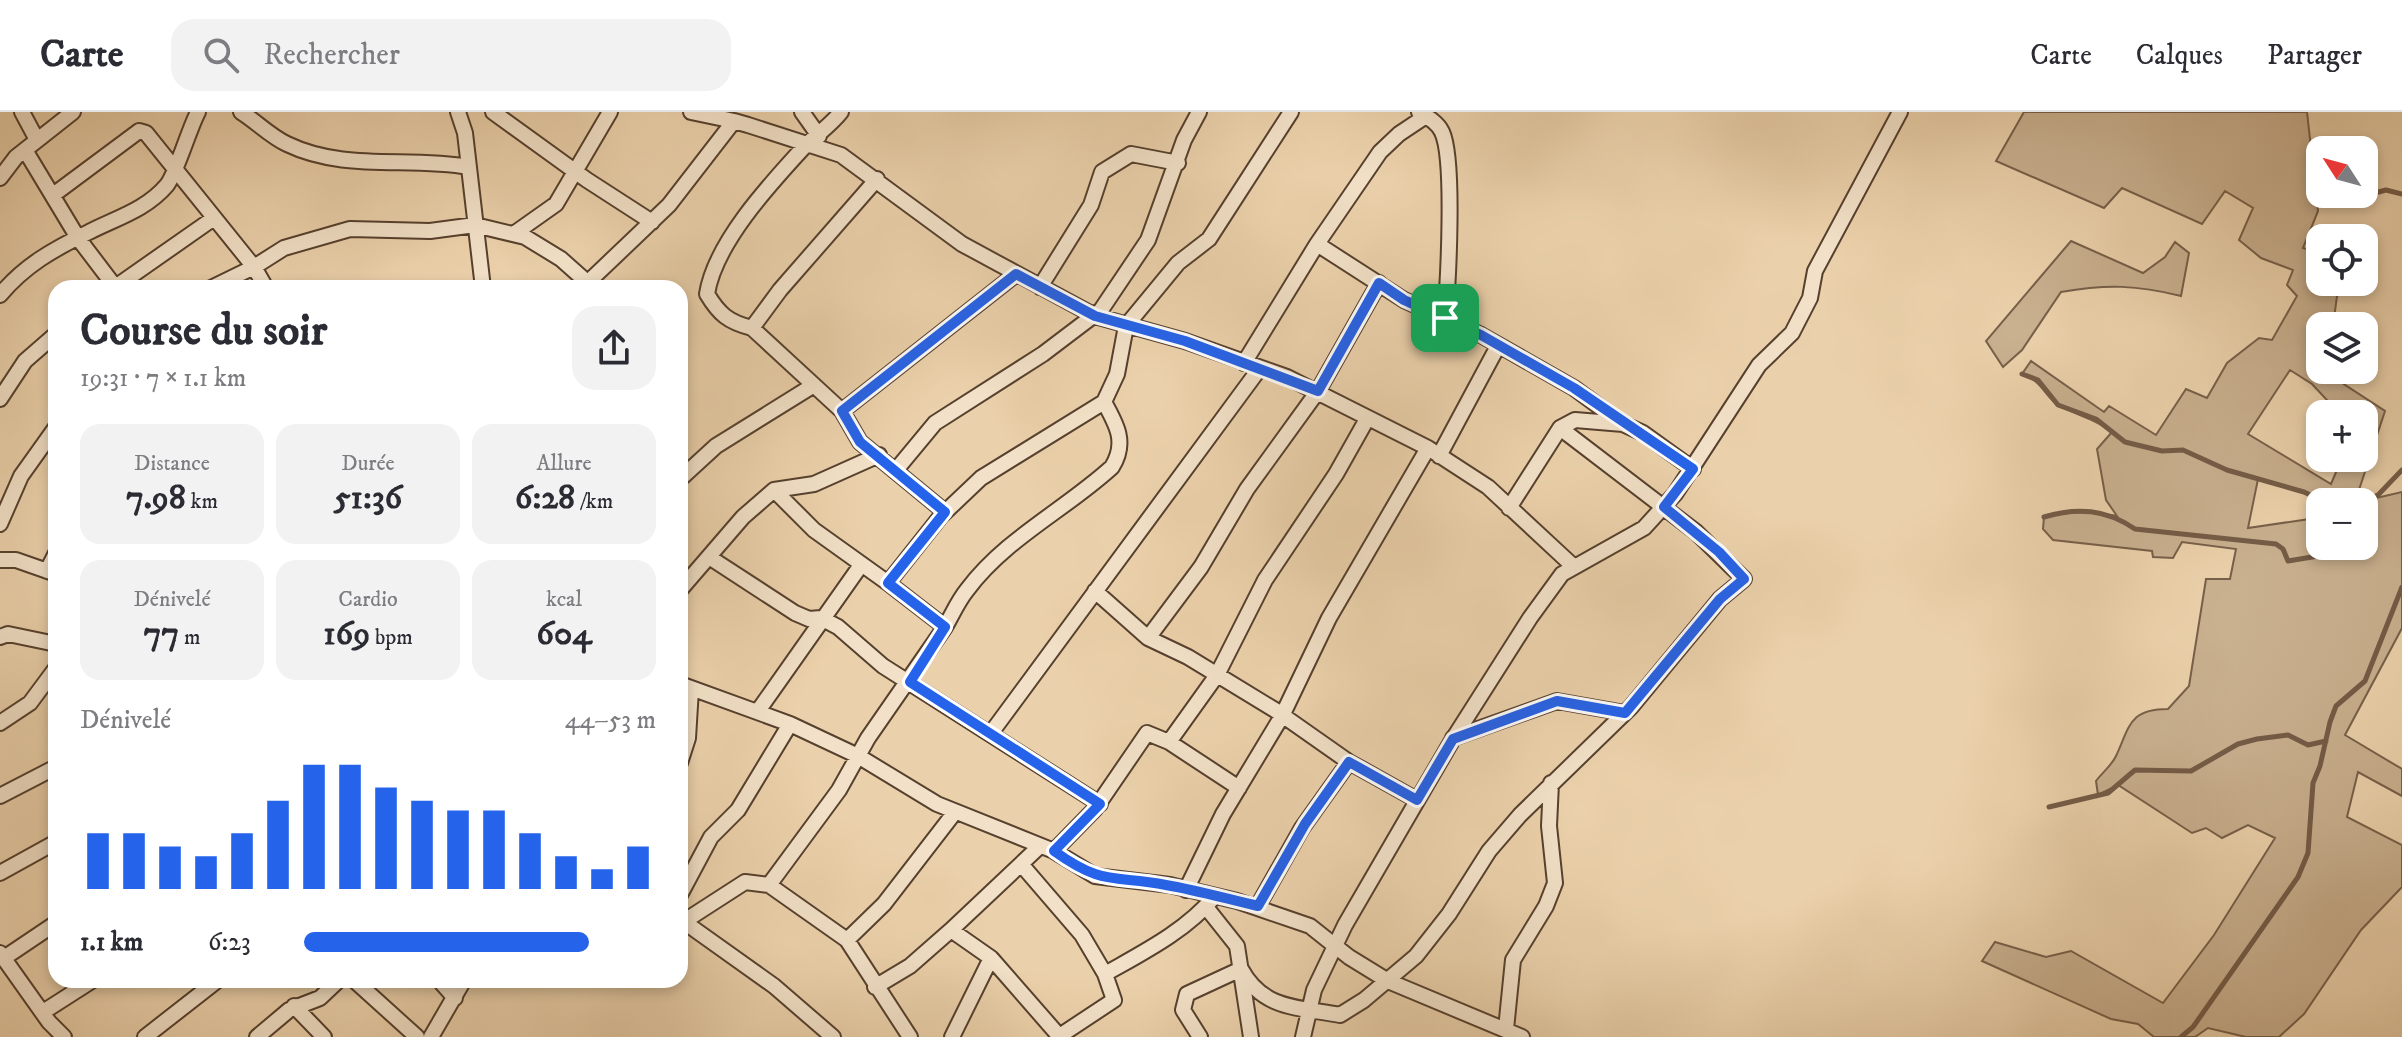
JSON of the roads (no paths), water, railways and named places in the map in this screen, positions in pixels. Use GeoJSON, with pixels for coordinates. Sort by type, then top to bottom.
{"type":"FeatureCollection","features":[{"type":"Feature","properties":{"kind":"street"},"geometry":{"type":"LineString","coordinates":[[22,112],[31,145],[53,195],[78,238],[109,280]]}},
{"type":"Feature","properties":{"kind":"street"},"geometry":{"type":"LineString","coordinates":[[0,178],[31,145],[73,112]]}},
{"type":"Feature","properties":{"kind":"street"},"geometry":{"type":"LineString","coordinates":[[0,295],[27,265],[132,212],[168,184],[198,112]]}},
{"type":"Feature","properties":{"kind":"street"},"geometry":{"type":"LineString","coordinates":[[241,112],[287,144],[333,160],[366,163],[436,161],[469,167]]}},
{"type":"Feature","properties":{"kind":"street"},"geometry":{"type":"LineString","coordinates":[[458,112],[469,167],[482,280]]}},
{"type":"Feature","properties":{"kind":"street"},"geometry":{"type":"LineString","coordinates":[[493,112],[652,222]]}},
{"type":"Feature","properties":{"kind":"street"},"geometry":{"type":"LineString","coordinates":[[515,233],[556,204],[577,173],[610,112]]}},
{"type":"Feature","properties":{"kind":"street"},"geometry":{"type":"LineString","coordinates":[[691,112],[734,121],[841,155],[962,244],[1095,316],[1185,341],[1318,391],[1472,474],[1573,566]]}},
{"type":"Feature","properties":{"kind":"street"},"geometry":{"type":"LineString","coordinates":[[802,112],[819,136]]}},
{"type":"Feature","properties":{"kind":"street"},"geometry":{"type":"LineString","coordinates":[[841,112],[806,145],[738,228],[710,274],[707,294],[718,313],[733,323],[752,328],[842,411],[860,442],[945,512]]}},
{"type":"Feature","properties":{"kind":"street"},"geometry":{"type":"LineString","coordinates":[[896,470],[935,423],[1095,316],[1141,255],[1199,112]]}},
{"type":"Feature","properties":{"kind":"street"},"geometry":{"type":"LineString","coordinates":[[888,583],[945,512],[981,478],[1104,402],[1117,374],[1126,326],[1178,263],[1209,239],[1291,112]]}},
{"type":"Feature","properties":{"kind":"street"},"geometry":{"type":"LineString","coordinates":[[1303,1037],[1308,1008],[1323,968],[1453,739],[1530,618],[1556,582],[1573,566],[1644,528],[1693,469],[1759,365],[1792,333],[1810,298],[1815,271],[1900,112]]}},
{"type":"Feature","properties":{"kind":"street"},"geometry":{"type":"LineString","coordinates":[[1244,363],[1317,244],[1380,152],[1422,114],[1441,129],[1449,163],[1449,278],[1445,318]]}},
{"type":"Feature","properties":{"kind":"street"},"geometry":{"type":"LineString","coordinates":[[591,280],[652,222],[734,121]]}},
{"type":"Feature","properties":{"kind":"street"},"geometry":{"type":"LineString","coordinates":[[53,195],[139,131],[146,133],[175,166],[261,280]]}},
{"type":"Feature","properties":{"kind":"street"},"geometry":{"type":"LineString","coordinates":[[1040,287],[1091,205],[1102,172],[1131,154],[1178,163]]}},
{"type":"Feature","properties":{"kind":"street"},"geometry":{"type":"LineString","coordinates":[[752,328],[780,290],[877,179]]}},
{"type":"Feature","properties":{"kind":"street"},"geometry":{"type":"LineString","coordinates":[[126,280],[214,218]]}},
{"type":"Feature","properties":{"kind":"street"},"geometry":{"type":"LineString","coordinates":[[227,280],[284,248],[350,229],[430,231],[475,225],[515,233],[543,246],[579,280]]}},
{"type":"Feature","properties":{"kind":"street"},"geometry":{"type":"LineString","coordinates":[[1317,244],[1404,300],[1445,318],[1574,388],[1693,469]]}},
{"type":"Feature","properties":{"kind":"street"},"geometry":{"type":"LineString","coordinates":[[842,411],[1016,274]]}},
{"type":"Feature","properties":{"kind":"street"},"geometry":{"type":"LineString","coordinates":[[1148,638],[1201,567],[1247,489],[1318,391],[1379,283]]}},
{"type":"Feature","properties":{"kind":"street"},"geometry":{"type":"LineString","coordinates":[[0,399],[25,361],[48,341]]}},
{"type":"Feature","properties":{"kind":"street"},"geometry":{"type":"LineString","coordinates":[[1186,890],[1239,788],[1282,716],[1329,618],[1498,346]]}},
{"type":"Feature","properties":{"kind":"street"},"geometry":{"type":"LineString","coordinates":[[991,733],[1260,368]]}},
{"type":"Feature","properties":{"kind":"street"},"geometry":{"type":"LineString","coordinates":[[688,472],[716,446],[814,385]]}},
{"type":"Feature","properties":{"kind":"street"},"geometry":{"type":"LineString","coordinates":[[769,885],[832,801],[965,591],[987,566],[1028,530],[1112,467],[1120,454],[1119,429],[1104,402]]}},
{"type":"Feature","properties":{"kind":"street"},"geometry":{"type":"LineString","coordinates":[[1169,742],[1217,675],[1265,580],[1336,474],[1367,419]]}},
{"type":"Feature","properties":{"kind":"street"},"geometry":{"type":"LineString","coordinates":[[1509,508],[1560,428],[1575,420],[1623,424]]}},
{"type":"Feature","properties":{"kind":"street"},"geometry":{"type":"LineString","coordinates":[[1241,969],[1250,985],[1266,1000],[1340,1015],[1388,981],[1416,956],[1449,914],[1489,851],[1551,783],[1625,713],[1720,599],[1744,579],[1719,552],[1560,428]]}},
{"type":"Feature","properties":{"kind":"street"},"geometry":{"type":"LineString","coordinates":[[0,524],[21,476],[48,438]]}},
{"type":"Feature","properties":{"kind":"street"},"geometry":{"type":"LineString","coordinates":[[688,581],[750,509],[774,490],[814,484],[879,455]]}},
{"type":"Feature","properties":{"kind":"street"},"geometry":{"type":"LineString","coordinates":[[774,490],[814,530],[945,627]]}},
{"type":"Feature","properties":{"kind":"street"},"geometry":{"type":"LineString","coordinates":[[709,557],[795,613],[809,619],[821,618],[849,635],[883,666],[1100,804]]}},
{"type":"Feature","properties":{"kind":"street"},"geometry":{"type":"LineString","coordinates":[[0,560],[16,560],[48,571]]}},
{"type":"Feature","properties":{"kind":"street"},"geometry":{"type":"LineString","coordinates":[[758,711],[861,565]]}},
{"type":"Feature","properties":{"kind":"street"},"geometry":{"type":"LineString","coordinates":[[1095,591],[1148,638],[1217,675],[1349,762],[1417,800]]}},
{"type":"Feature","properties":{"kind":"street"},"geometry":{"type":"LineString","coordinates":[[0,637],[8,634],[48,642]]}},
{"type":"Feature","properties":{"kind":"street"},"geometry":{"type":"LineString","coordinates":[[0,723],[30,703],[48,679]]}},
{"type":"Feature","properties":{"kind":"street"},"geometry":{"type":"LineString","coordinates":[[688,687],[790,724],[858,756],[955,812],[1047,848],[1095,876],[1186,890],[1210,902],[1258,906],[1319,931],[1336,947],[1388,981],[1433,1003],[1522,1037]]}},
{"type":"Feature","properties":{"kind":"street"},"geometry":{"type":"LineString","coordinates":[[1453,739],[1557,701],[1625,713]]}},
{"type":"Feature","properties":{"kind":"street"},"geometry":{"type":"LineString","coordinates":[[688,880],[711,837],[744,800],[790,724]]}},
{"type":"Feature","properties":{"kind":"street"},"geometry":{"type":"LineString","coordinates":[[875,987],[910,966],[1021,864],[1047,848],[1100,804],[1142,737],[1151,733],[1169,742],[1239,788]]}},
{"type":"Feature","properties":{"kind":"street"},"geometry":{"type":"LineString","coordinates":[[1258,906],[1305,824],[1349,762]]}},
{"type":"Feature","properties":{"kind":"street"},"geometry":{"type":"LineString","coordinates":[[0,796],[48,771]]}},
{"type":"Feature","properties":{"kind":"street"},"geometry":{"type":"LineString","coordinates":[[1506,1029],[1513,960],[1546,906],[1555,883],[1549,826],[1551,783]]}},
{"type":"Feature","properties":{"kind":"street"},"geometry":{"type":"LineString","coordinates":[[847,940],[884,904],[955,812]]}},
{"type":"Feature","properties":{"kind":"street"},"geometry":{"type":"LineString","coordinates":[[0,873],[48,846]]}},
{"type":"Feature","properties":{"kind":"street"},"geometry":{"type":"LineString","coordinates":[[951,930],[991,958],[1059,1037],[1114,1000],[1105,974],[1082,935],[1021,864]]}},
{"type":"Feature","properties":{"kind":"street"},"geometry":{"type":"LineString","coordinates":[[688,916],[745,882],[769,885],[847,940],[910,1037]]}},
{"type":"Feature","properties":{"kind":"street"},"geometry":{"type":"LineString","coordinates":[[1105,974],[1148,949],[1210,902]]}},
{"type":"Feature","properties":{"kind":"street"},"geometry":{"type":"LineString","coordinates":[[1210,902],[1234,939],[1251,1037]]}},
{"type":"Feature","properties":{"kind":"street"},"geometry":{"type":"LineString","coordinates":[[688,924],[774,986],[833,1037]]}},
{"type":"Feature","properties":{"kind":"street"},"geometry":{"type":"LineString","coordinates":[[48,928],[2,956],[64,1037]]}},
{"type":"Feature","properties":{"kind":"street"},"geometry":{"type":"LineString","coordinates":[[952,1037],[991,958]]}},
{"type":"Feature","properties":{"kind":"street"},"geometry":{"type":"LineString","coordinates":[[1200,1037],[1183,1010],[1187,994],[1241,969]]}},
{"type":"Feature","properties":{"kind":"street"},"geometry":{"type":"LineString","coordinates":[[43,1012],[80,988]]}},
{"type":"Feature","properties":{"kind":"street"},"geometry":{"type":"LineString","coordinates":[[145,1037],[208,988]]}},
{"type":"Feature","properties":{"kind":"street"},"geometry":{"type":"LineString","coordinates":[[257,1037],[294,1006],[320,998],[331,988]]}},
{"type":"Feature","properties":{"kind":"street"},"geometry":{"type":"LineString","coordinates":[[363,988],[417,1037]]}},
{"type":"Feature","properties":{"kind":"street"},"geometry":{"type":"LineString","coordinates":[[446,988],[455,998]]}},
{"type":"Feature","properties":{"kind":"street"},"geometry":{"type":"LineString","coordinates":[[431,1037],[460,988]]}},
{"type":"Feature","properties":{"kind":"street"},"geometry":{"type":"LineString","coordinates":[[294,1006],[324,1037]]}},
{"type":"Feature","properties":{"kind":"waterway"},"geometry":{"type":"LineString","coordinates":[[2378,192],[2386,190],[2402,194]]}},
{"type":"Feature","properties":{"kind":"waterway"},"geometry":{"type":"LineString","coordinates":[[2022,374],[2038,380],[2058,405],[2096,419],[2125,442],[2162,451],[2183,450],[2227,470],[2306,493]]}},
{"type":"Feature","properties":{"kind":"waterway"},"geometry":{"type":"LineString","coordinates":[[2378,495],[2402,470]]}},
{"type":"Feature","properties":{"kind":"waterway"},"geometry":{"type":"LineString","coordinates":[[2044,517],[2068,512],[2091,512],[2113,517],[2135,529],[2276,544],[2283,549],[2288,561],[2306,558]]}},
{"type":"Feature","properties":{"kind":"waterway"},"geometry":{"type":"LineString","coordinates":[[2181,1037],[2193,1027],[2298,877],[2308,853],[2313,783],[2330,722],[2336,706],[2365,681],[2402,587]]}},
{"type":"Feature","properties":{"kind":"waterway"},"geometry":{"type":"LineString","coordinates":[[2049,807],[2108,793],[2135,770],[2191,771],[2238,744],[2257,739],[2288,735],[2308,745],[2326,741]]}}]}
